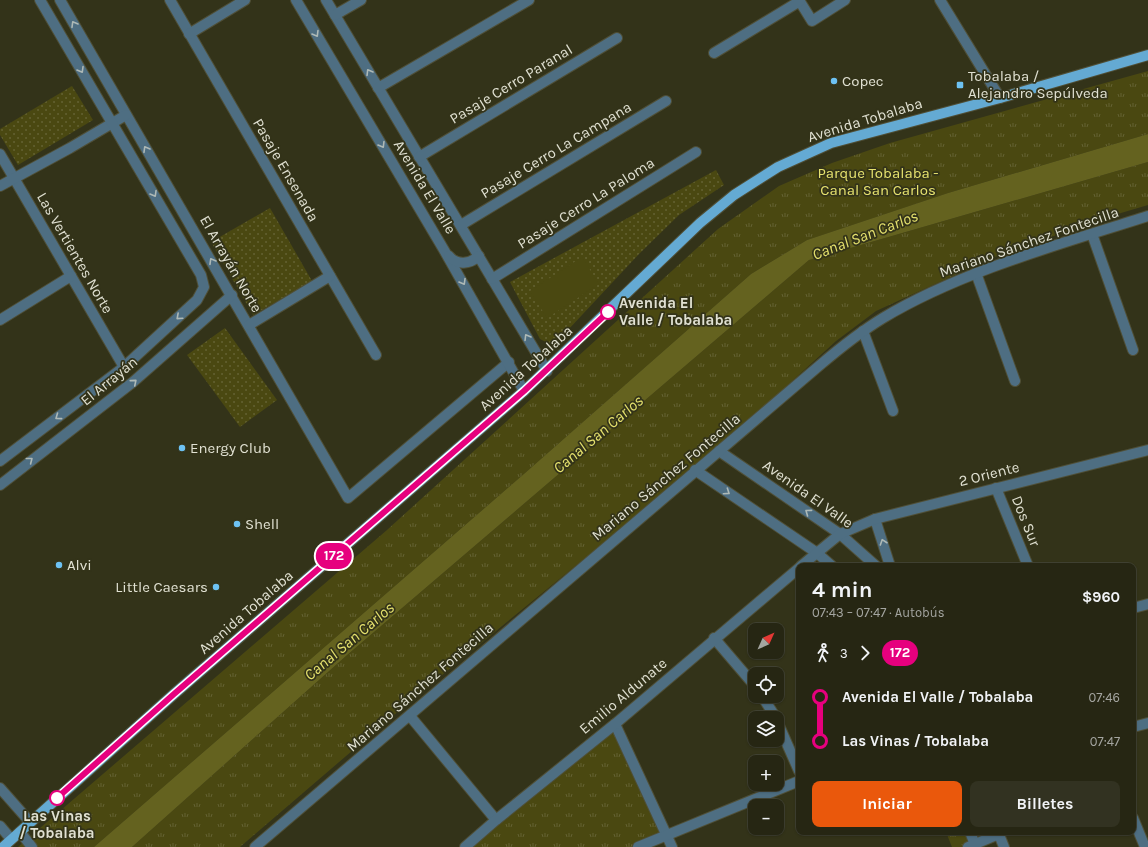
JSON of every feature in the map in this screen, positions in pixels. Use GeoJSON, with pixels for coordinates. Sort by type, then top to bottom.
{"type":"FeatureCollection","features":[{"type":"Feature","properties":{"kind":"main road","name":"Avenida Tobalaba"},"geometry":{"type":"LineString","coordinates":[[3,847],[174,694],[547,371],[700,222],[755,180],[801,155],[831,143],[1000,98],[1148,56]]}},
{"type":"Feature","properties":{"kind":"street"},"geometry":{"type":"LineString","coordinates":[[40,0],[112,123]]}},
{"type":"Feature","properties":{"kind":"street","name":"El Arrayán Norte"},"geometry":{"type":"LineString","coordinates":[[60,0],[232,295],[348,498]]}},
{"type":"Feature","properties":{"kind":"street","name":"Pasaje Ensenada"},"geometry":{"type":"LineString","coordinates":[[170,0],[376,355]]}},
{"type":"Feature","properties":{"kind":"street"},"geometry":{"type":"LineString","coordinates":[[189,34],[245,0]]}},
{"type":"Feature","properties":{"kind":"street","name":"Avenida El Valle"},"geometry":{"type":"LineString","coordinates":[[296,0],[444,250],[509,362],[524,391]]}},
{"type":"Feature","properties":{"kind":"street","name":"Avenida El Valle"},"geometry":{"type":"LineString","coordinates":[[326,0],[547,371]]}},
{"type":"Feature","properties":{"kind":"street"},"geometry":{"type":"LineString","coordinates":[[335,15],[361,0]]}},
{"type":"Feature","properties":{"kind":"street"},"geometry":{"type":"LineString","coordinates":[[378,88],[529,0]]}},
{"type":"Feature","properties":{"kind":"street"},"geometry":{"type":"LineString","coordinates":[[714,53],[800,1],[812,21],[845,0]]}},
{"type":"Feature","properties":{"kind":"street"},"geometry":{"type":"LineString","coordinates":[[940,0],[1000,98]]}},
{"type":"Feature","properties":{"kind":"street","name":"Pasaje Cerro Paranal"},"geometry":{"type":"LineString","coordinates":[[419,157],[617,38]]}},
{"type":"Feature","properties":{"kind":"street"},"geometry":{"type":"LineString","coordinates":[[72,54],[86,46]]}},
{"type":"Feature","properties":{"kind":"street","name":"Pasaje Cerro La Campana"},"geometry":{"type":"LineString","coordinates":[[461,225],[666,101]]}},
{"type":"Feature","properties":{"kind":"street"},"geometry":{"type":"LineString","coordinates":[[0,186],[70,148],[126,115]]}},
{"type":"Feature","properties":{"kind":"street","name":"El Arrayán"},"geometry":{"type":"LineString","coordinates":[[0,461],[124,367],[198,300],[204,287],[201,275],[112,123]]}},
{"type":"Feature","properties":{"kind":"street","name":"Pasaje Cerro La Paloma"},"geometry":{"type":"LineString","coordinates":[[492,279],[696,152]]}},
{"type":"Feature","properties":{"kind":"street","name":"Las Vertientes Norte"},"geometry":{"type":"LineString","coordinates":[[0,154],[124,367]]}},
{"type":"Feature","properties":{"kind":"street","name":"Mariano Sánchez Fontecilla"},"geometry":{"type":"LineString","coordinates":[[255,847],[410,716],[695,470],[820,365],[863,331],[883,318],[920,298],[976,273],[1148,216]]}},
{"type":"Feature","properties":{"kind":"street"},"geometry":{"type":"LineString","coordinates":[[1092,234],[1133,350]]}},
{"type":"Feature","properties":{"kind":"street"},"geometry":{"type":"LineString","coordinates":[[444,250],[452,259],[463,263],[469,262],[479,256]]}},
{"type":"Feature","properties":{"kind":"street"},"geometry":{"type":"LineString","coordinates":[[976,273],[1016,381]]}},
{"type":"Feature","properties":{"kind":"street"},"geometry":{"type":"LineString","coordinates":[[0,320],[71,276]]}},
{"type":"Feature","properties":{"kind":"street"},"geometry":{"type":"LineString","coordinates":[[249,325],[330,276]]}},
{"type":"Feature","properties":{"kind":"street","name":"El Arrayán"},"geometry":{"type":"LineString","coordinates":[[0,485],[133,382],[232,295]]}},
{"type":"Feature","properties":{"kind":"street"},"geometry":{"type":"LineString","coordinates":[[863,331],[893,411]]}},
{"type":"Feature","properties":{"kind":"street","name":"Avenida Tobalaba"},"geometry":{"type":"LineString","coordinates":[[348,498],[509,362]]}},
{"type":"Feature","properties":{"kind":"street","name":"2 Oriente"},"geometry":{"type":"LineString","coordinates":[[840,534],[875,519],[1148,450]]}},
{"type":"Feature","properties":{"kind":"street","name":"Avenida El Valle"},"geometry":{"type":"LineString","coordinates":[[719,451],[840,534],[873,563]]}},
{"type":"Feature","properties":{"kind":"street"},"geometry":{"type":"LineString","coordinates":[[695,470],[817,553],[829,563]]}},
{"type":"Feature","properties":{"kind":"street","name":"Dos Sur"},"geometry":{"type":"LineString","coordinates":[[996,488],[1027,563]]}},
{"type":"Feature","properties":{"kind":"street"},"geometry":{"type":"LineString","coordinates":[[875,519],[889,563]]}},
{"type":"Feature","properties":{"kind":"street","name":"Emilio Aldunate"},"geometry":{"type":"LineString","coordinates":[[805,563],[840,534]]}},
{"type":"Feature","properties":{"kind":"street","name":"Emilio Aldunate"},"geometry":{"type":"LineString","coordinates":[[465,847],[496,820],[615,724],[714,638],[796,570]]}},
{"type":"Feature","properties":{"kind":"street"},"geometry":{"type":"LineString","coordinates":[[1136,607],[1148,604]]}},
{"type":"Feature","properties":{"kind":"street"},"geometry":{"type":"LineString","coordinates":[[714,638],[748,678]]}},
{"type":"Feature","properties":{"kind":"street"},"geometry":{"type":"LineString","coordinates":[[410,716],[496,820]]}},
{"type":"Feature","properties":{"kind":"street"},"geometry":{"type":"LineString","coordinates":[[1136,726],[1148,723]]}},
{"type":"Feature","properties":{"kind":"street"},"geometry":{"type":"LineString","coordinates":[[615,724],[672,847]]}},
{"type":"Feature","properties":{"kind":"street"},"geometry":{"type":"LineString","coordinates":[[784,737],[796,764]]}},
{"type":"Feature","properties":{"kind":"street"},"geometry":{"type":"LineString","coordinates":[[638,847],[796,782]]}},
{"type":"Feature","properties":{"kind":"street"},"geometry":{"type":"LineString","coordinates":[[0,788],[30,822]]}},
{"type":"Feature","properties":{"kind":"street"},"geometry":{"type":"LineString","coordinates":[[1136,824],[1145,843]]}},
{"type":"Feature","properties":{"kind":"street"},"geometry":{"type":"LineString","coordinates":[[0,826],[11,839]]}},
{"type":"Feature","properties":{"kind":"street"},"geometry":{"type":"LineString","coordinates":[[20,832],[32,847]]}},
{"type":"Feature","properties":{"kind":"street"},"geometry":{"type":"LineString","coordinates":[[971,835],[973,846],[994,835]]}},
{"type":"Feature","properties":{"kind":"street"},"geometry":{"type":"LineString","coordinates":[[999,835],[1004,847]]}},
{"type":"Feature","properties":{"kind":"green space","name":"Parque Tobalaba - Canal San Carlos"},"geometry":{"type":"Polygon","coordinates":[[[1148,71],[1148,134],[948,193],[807,240],[751,274],[525,473],[94,847],[18,847],[387,530],[718,229],[779,186],[832,163],[890,143],[1148,71]]]}},
{"type":"Feature","properties":{"kind":"green space"},"geometry":{"type":"Polygon","coordinates":[[[72,86],[93,120],[18,165],[0,135],[0,129],[72,86]]]}},
{"type":"Feature","properties":{"kind":"green space"},"geometry":{"type":"Polygon","coordinates":[[[1148,162],[1148,205],[1104,218],[992,258],[876,311],[836,341],[710,456],[409,702],[240,847],[132,847],[346,656],[809,260],[1148,162]]]}},
{"type":"Feature","properties":{"kind":"green space"},"geometry":{"type":"Polygon","coordinates":[[[716,170],[724,185],[679,215],[639,254],[553,346],[540,339],[510,282],[716,170]]]}},
{"type":"Feature","properties":{"kind":"green space"},"geometry":{"type":"Polygon","coordinates":[[[270,208],[312,281],[253,315],[211,242],[270,208]]]}},
{"type":"Feature","properties":{"kind":"green space"},"geometry":{"type":"Polygon","coordinates":[[[582,257],[599,284],[547,318],[530,291],[582,257]]]}},
{"type":"Feature","properties":{"kind":"green space"},"geometry":{"type":"Polygon","coordinates":[[[225,328],[277,400],[240,427],[187,355],[225,328]]]}},
{"type":"Feature","properties":{"kind":"green space"},"geometry":{"type":"Polygon","coordinates":[[[615,724],[667,835],[638,847],[465,847],[615,724]]]}},
{"type":"Feature","properties":{"kind":"green space"},"geometry":{"type":"Polygon","coordinates":[[[947,835],[972,835],[977,847],[952,847],[947,835]]]}},
{"type":"Feature","properties":{"kind":"water","name":"Canal San Carlos"},"geometry":{"type":"Polygon","coordinates":[[[1148,134],[1148,162],[809,260],[346,656],[132,847],[94,847],[525,473],[751,274],[807,240],[948,193],[1148,134]]]}},
{"type":"Feature","properties":{"kind":"bus line","name":"172"},"geometry":{"type":"LineString","coordinates":[[57,798],[174,694],[524,391],[608,312]]}},
{"type":"Feature","properties":{"kind":"place","name":"Copec"},"geometry":{"type":"Point","coordinates":[834,81]}},
{"type":"Feature","properties":{"kind":"place","name":"Tobalaba / Alejandro Sepúlveda"},"geometry":{"type":"Point","coordinates":[960,85]}},
{"type":"Feature","properties":{"kind":"place","name":"Avenida El Valle / Tobalaba"},"geometry":{"type":"Point","coordinates":[608,312]}},
{"type":"Feature","properties":{"kind":"place","name":"Energy Club"},"geometry":{"type":"Point","coordinates":[182,448]}},
{"type":"Feature","properties":{"kind":"place","name":"Shell"},"geometry":{"type":"Point","coordinates":[237,524]}},
{"type":"Feature","properties":{"kind":"place","name":"Alvi"},"geometry":{"type":"Point","coordinates":[59,565]}},
{"type":"Feature","properties":{"kind":"place","name":"Little Caesars"},"geometry":{"type":"Point","coordinates":[216,587]}},
{"type":"Feature","properties":{"kind":"place","name":"Las Vinas / Tobalaba"},"geometry":{"type":"Point","coordinates":[57,798]}}]}
